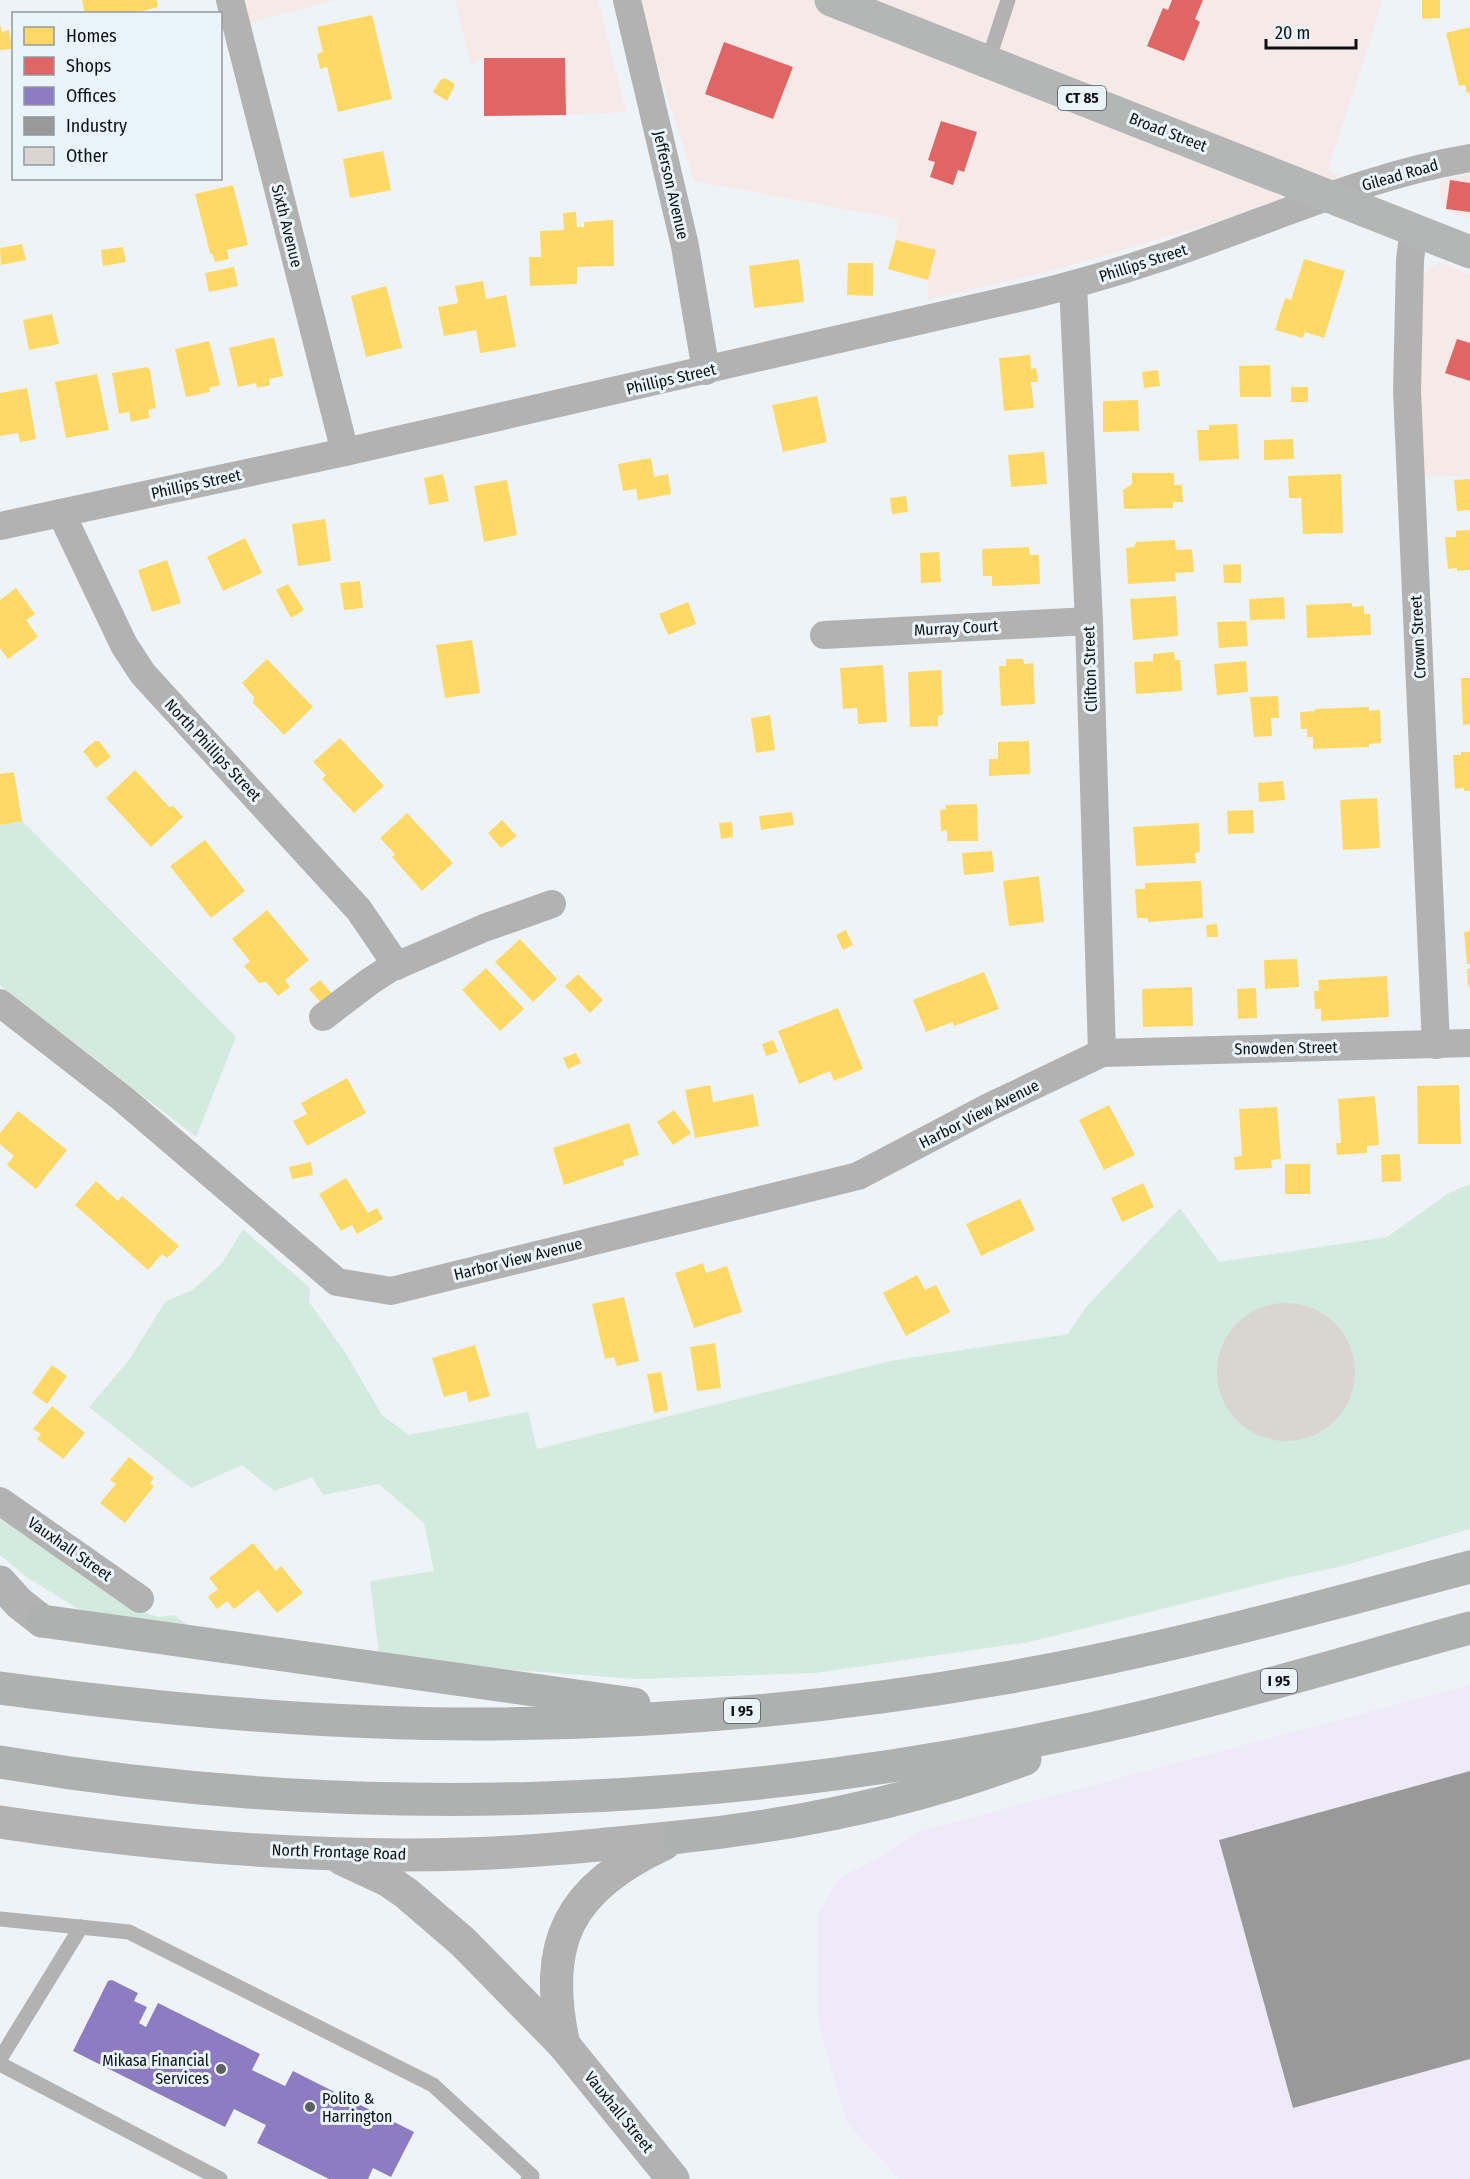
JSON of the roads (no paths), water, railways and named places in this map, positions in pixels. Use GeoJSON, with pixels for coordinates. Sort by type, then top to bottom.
{"type":"FeatureCollection","features":[{"type":"Feature","properties":{"kind":"highway","name":"I 95"},"geometry":{"type":"LineString","coordinates":[[0,1688],[135,1704],[356,1721],[516,1724],[705,1714],[888,1696],[1035,1672],[1186,1640],[1470,1567]]}},
{"type":"Feature","properties":{"kind":"highway"},"geometry":{"type":"LineString","coordinates":[[42,1621],[705,1714]]}},
{"type":"Feature","properties":{"kind":"highway","name":"I 95"},"geometry":{"type":"LineString","coordinates":[[0,1762],[124,1780],[267,1792],[400,1798],[542,1798],[668,1791],[819,1775],[995,1749],[1202,1702],[1470,1628]]}},
{"type":"Feature","properties":{"kind":"highway"},"geometry":{"type":"LineString","coordinates":[[679,1837],[810,1818],[917,1794],[1023,1760],[1086,1730]]}},
{"type":"Feature","properties":{"kind":"main road","name":"Broad Street"},"geometry":{"type":"LineString","coordinates":[[831,0],[1470,252]]}},
{"type":"Feature","properties":{"kind":"main road"},"geometry":{"type":"LineString","coordinates":[[0,1582],[19,1603],[42,1621]]}},
{"type":"Feature","properties":{"kind":"main road"},"geometry":{"type":"LineString","coordinates":[[0,1616],[42,1621]]}},
{"type":"Feature","properties":{"kind":"main road","name":"North Frontage Road"},"geometry":{"type":"LineString","coordinates":[[0,1822],[178,1845],[326,1853],[465,1854],[679,1837]]}},
{"type":"Feature","properties":{"kind":"main road"},"geometry":{"type":"LineString","coordinates":[[564,2045],[559,2020],[556,1973],[559,1955],[572,1917],[583,1900],[597,1886],[642,1854],[679,1837]]}},
{"type":"Feature","properties":{"kind":"main road","name":"Vauxhall Street"},"geometry":{"type":"LineString","coordinates":[[326,1853],[367,1869],[406,1893],[463,1942],[564,2045],[673,2179]]}},
{"type":"Feature","properties":{"kind":"street","name":"Sixth Avenue"},"geometry":{"type":"LineString","coordinates":[[230,0],[345,452]]}},
{"type":"Feature","properties":{"kind":"street","name":"Jefferson Avenue"},"geometry":{"type":"LineString","coordinates":[[627,0],[685,246],[706,371]]}},
{"type":"Feature","properties":{"kind":"street","name":"Gilead Road"},"geometry":{"type":"LineString","coordinates":[[1332,196],[1431,164],[1470,158]]}},
{"type":"Feature","properties":{"kind":"street","name":"Phillips Street"},"geometry":{"type":"LineString","coordinates":[[0,526],[706,371],[1073,285],[1144,264],[1332,196]]}},
{"type":"Feature","properties":{"kind":"street","name":"Crown Street"},"geometry":{"type":"LineString","coordinates":[[1414,229],[1410,260],[1407,391],[1436,1044]]}},
{"type":"Feature","properties":{"kind":"street","name":"Clifton Street"},"geometry":{"type":"LineString","coordinates":[[1073,285],[1089,621],[1102,1053]]}},
{"type":"Feature","properties":{"kind":"street","name":"North Phillips Street"},"geometry":{"type":"LineString","coordinates":[[61,513],[124,645],[143,674],[360,910],[397,966]]}},
{"type":"Feature","properties":{"kind":"street","name":"Murray Court"},"geometry":{"type":"LineString","coordinates":[[824,635],[1089,621]]}},
{"type":"Feature","properties":{"kind":"street"},"geometry":{"type":"LineString","coordinates":[[323,1017],[376,976],[484,928],[552,904]]}},
{"type":"Feature","properties":{"kind":"street","name":"Harbor View Avenue"},"geometry":{"type":"LineString","coordinates":[[0,1003],[122,1098],[337,1282],[391,1291],[858,1176],[989,1107],[1102,1053]]}},
{"type":"Feature","properties":{"kind":"street","name":"Snowden Street"},"geometry":{"type":"LineString","coordinates":[[1102,1053],[1470,1043]]}},
{"type":"Feature","properties":{"kind":"street","name":"Vauxhall Street"},"geometry":{"type":"LineString","coordinates":[[0,1501],[140,1599]]}},
{"type":"Feature","properties":{"kind":"lane"},"geometry":{"type":"LineString","coordinates":[[988,61],[1008,0]]}},
{"type":"Feature","properties":{"kind":"lane"},"geometry":{"type":"LineString","coordinates":[[0,1919],[129,1932],[433,2085],[532,2176],[528,2179]]}},
{"type":"Feature","properties":{"kind":"lane"},"geometry":{"type":"LineString","coordinates":[[0,2059],[81,1927]]}},
{"type":"Feature","properties":{"kind":"lane"},"geometry":{"type":"LineString","coordinates":[[0,2064],[220,2179]]}},
{"type":"Feature","properties":{"kind":"place","name":"Mikasa Financial Services"},"geometry":{"type":"Point","coordinates":[221,2069]}},
{"type":"Feature","properties":{"kind":"place","name":"Polito & Harrington"},"geometry":{"type":"Point","coordinates":[310,2107]}}]}
